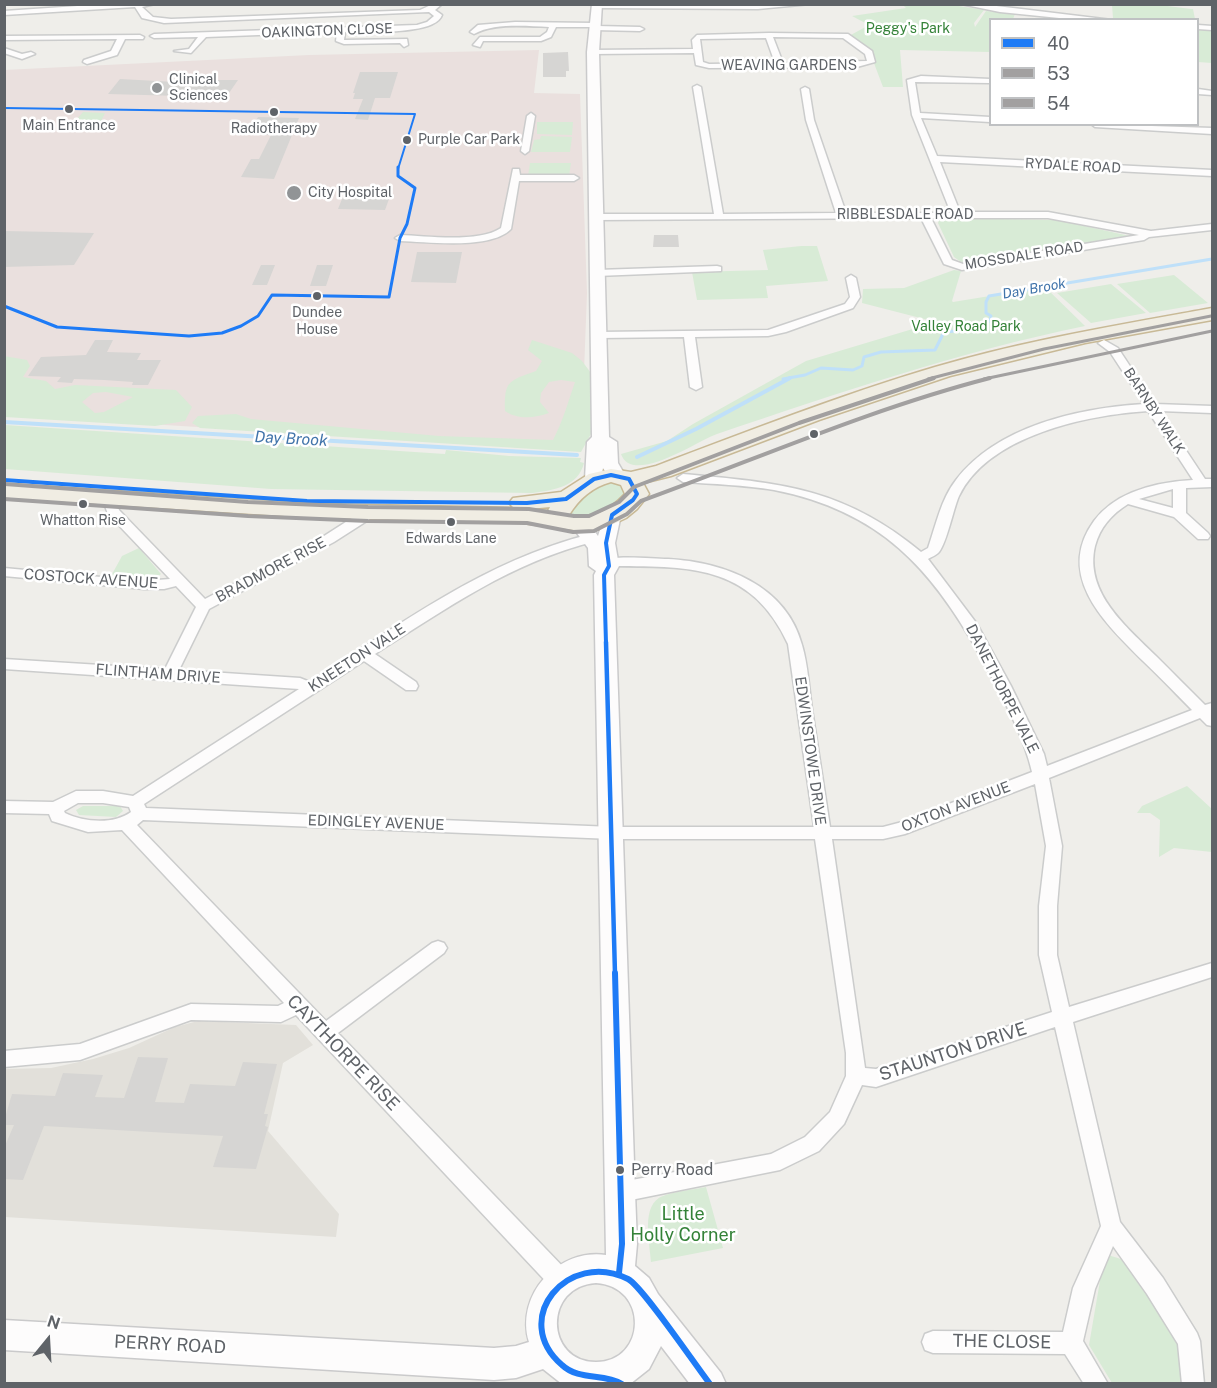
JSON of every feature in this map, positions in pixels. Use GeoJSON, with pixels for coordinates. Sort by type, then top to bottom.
{"type":"FeatureCollection","features":[{"type":"Feature","properties":{"kind":"highway"},"geometry":{"type":"LineString","coordinates":[[4,480],[111,493],[368,514],[507,515],[574,520],[619,482],[663,471],[810,415],[943,371],[1085,337],[1212,314]]}},
{"type":"Feature","properties":{"kind":"highway"},"geometry":{"type":"LineString","coordinates":[[619,482],[683,478],[772,441],[910,392],[992,369],[1104,343],[1212,323]]}},
{"type":"Feature","properties":{"kind":"highway"},"geometry":{"type":"LineString","coordinates":[[4,491],[356,502],[527,503],[591,524],[612,515],[628,504],[619,482]]}},
{"type":"Feature","properties":{"kind":"street"},"geometry":{"type":"LineString","coordinates":[[4,13],[152,4]]}},
{"type":"Feature","properties":{"kind":"street"},"geometry":{"type":"LineString","coordinates":[[138,6],[143,16],[170,21],[285,19],[430,10],[439,4]]}},
{"type":"Feature","properties":{"kind":"street"},"geometry":{"type":"LineString","coordinates":[[619,482],[596,442],[601,440],[593,52],[597,5],[807,4]]}},
{"type":"Feature","properties":{"kind":"street"},"geometry":{"type":"LineString","coordinates":[[963,4],[1031,9],[1095,18]]}},
{"type":"Feature","properties":{"kind":"street"},"geometry":{"type":"LineString","coordinates":[[73,22],[77,10]]}},
{"type":"Feature","properties":{"kind":"street","name":"OAKINGTON CLOSE"},"geometry":{"type":"LineString","coordinates":[[154,36],[425,26],[437,19],[438,15],[430,10]]}},
{"type":"Feature","properties":{"kind":"street"},"geometry":{"type":"LineString","coordinates":[[477,45],[480,39],[541,39],[552,30],[553,25]]}},
{"type":"Feature","properties":{"kind":"street"},"geometry":{"type":"LineString","coordinates":[[475,28],[553,25],[640,29]]}},
{"type":"Feature","properties":{"kind":"street"},"geometry":{"type":"LineString","coordinates":[[341,29],[340,41],[404,40],[404,45]]}},
{"type":"Feature","properties":{"kind":"street"},"geometry":{"type":"LineString","coordinates":[[64,34],[76,34]]}},
{"type":"Feature","properties":{"kind":"street"},"geometry":{"type":"LineString","coordinates":[[178,51],[191,51],[202,35]]}},
{"type":"Feature","properties":{"kind":"street"},"geometry":{"type":"LineString","coordinates":[[769,35],[780,66]]}},
{"type":"Feature","properties":{"kind":"street","name":"WEAVING GARDENS"},"geometry":{"type":"LineString","coordinates":[[769,35],[845,36],[869,53],[871,62],[864,65],[780,66],[702,65],[699,63],[697,37],[769,35]]}},
{"type":"Feature","properties":{"kind":"street"},"geometry":{"type":"LineString","coordinates":[[87,62],[114,53],[122,37]]}},
{"type":"Feature","properties":{"kind":"street"},"geometry":{"type":"LineString","coordinates":[[4,38],[140,37]]}},
{"type":"Feature","properties":{"kind":"street"},"geometry":{"type":"LineString","coordinates":[[4,50],[22,57],[31,54]]}},
{"type":"Feature","properties":{"kind":"street"},"geometry":{"type":"LineString","coordinates":[[593,52],[697,51]]}},
{"type":"Feature","properties":{"kind":"street"},"geometry":{"type":"LineString","coordinates":[[956,214],[916,115],[910,83],[914,78],[989,81]]}},
{"type":"Feature","properties":{"kind":"street"},"geometry":{"type":"LineString","coordinates":[[710,90],[697,88],[719,216]]}},
{"type":"Feature","properties":{"kind":"street"},"geometry":{"type":"LineString","coordinates":[[808,91],[810,120],[842,215]]}},
{"type":"Feature","properties":{"kind":"street"},"geometry":{"type":"LineString","coordinates":[[916,115],[989,119]]}},
{"type":"Feature","properties":{"kind":"street"},"geometry":{"type":"LineString","coordinates":[[525,151],[532,137],[531,116]]}},
{"type":"Feature","properties":{"kind":"street"},"geometry":{"type":"LineString","coordinates":[[1128,126],[1212,131]]}},
{"type":"Feature","properties":{"kind":"street","name":"RYDALE ROAD"},"geometry":{"type":"LineString","coordinates":[[933,159],[1212,173]]}},
{"type":"Feature","properties":{"kind":"street"},"geometry":{"type":"LineString","coordinates":[[400,238],[484,238],[499,235],[506,229],[516,175],[574,178]]}},
{"type":"Feature","properties":{"kind":"street","name":"RIBBLESDALE ROAD"},"geometry":{"type":"LineString","coordinates":[[596,217],[956,214],[1060,216],[1151,234],[1167,234],[1212,227]]}},
{"type":"Feature","properties":{"kind":"street","name":"MOSSDALE ROAD"},"geometry":{"type":"LineString","coordinates":[[924,215],[948,262],[962,267],[1151,236],[1151,234]]}},
{"type":"Feature","properties":{"kind":"street"},"geometry":{"type":"LineString","coordinates":[[597,273],[717,269]]}},
{"type":"Feature","properties":{"kind":"street"},"geometry":{"type":"LineString","coordinates":[[598,335],[768,333],[786,329],[849,306],[855,297],[851,282],[838,285]]}},
{"type":"Feature","properties":{"kind":"street"},"geometry":{"type":"LineString","coordinates":[[681,381],[695,384],[689,334]]}},
{"type":"Feature","properties":{"kind":"street","name":"BARNBY WALK"},"geometry":{"type":"LineString","coordinates":[[1104,343],[1114,350],[1152,408],[1207,483]]}},
{"type":"Feature","properties":{"kind":"street"},"geometry":{"type":"LineString","coordinates":[[920,558],[934,550],[944,518],[960,483],[990,454],[1028,434],[1076,418],[1152,408],[1212,410]]}},
{"type":"Feature","properties":{"kind":"street","name":"DANETHORPE VALE"},"geometry":{"type":"LineString","coordinates":[[683,478],[772,486],[832,503],[889,532],[920,558],[970,624],[1008,695],[1035,754],[1041,775],[1054,846],[1048,906],[1048,955],[1111,1226],[1155,1286],[1189,1341],[1193,1383]]}},
{"type":"Feature","properties":{"kind":"street"},"geometry":{"type":"LineString","coordinates":[[1207,483],[1150,490],[1112,509],[1099,522],[1091,537],[1086,561],[1090,585],[1117,627],[1209,714]]}},
{"type":"Feature","properties":{"kind":"street"},"geometry":{"type":"LineString","coordinates":[[1179,514],[1180,485]]}},
{"type":"Feature","properties":{"kind":"street"},"geometry":{"type":"LineString","coordinates":[[111,493],[112,511],[203,606],[170,674]]}},
{"type":"Feature","properties":{"kind":"street"},"geometry":{"type":"LineString","coordinates":[[1127,500],[1179,514],[1203,536]]}},
{"type":"Feature","properties":{"kind":"street","name":"BRADMORE RISE"},"geometry":{"type":"LineString","coordinates":[[203,606],[329,539],[368,514]]}},
{"type":"Feature","properties":{"kind":"street"},"geometry":{"type":"LineString","coordinates":[[612,515],[606,543],[606,568],[622,1244],[619,1273]]}},
{"type":"Feature","properties":{"kind":"street"},"geometry":{"type":"LineString","coordinates":[[574,520],[597,547],[598,566],[606,568]]}},
{"type":"Feature","properties":{"kind":"street","name":"KNEETON VALE"},"geometry":{"type":"LineString","coordinates":[[134,813],[363,653],[466,588],[546,550],[574,520]]}},
{"type":"Feature","properties":{"kind":"street","name":"EDWINSTOWE DRIVE"},"geometry":{"type":"LineString","coordinates":[[606,568],[695,566],[720,573],[748,585],[769,601],[784,622],[795,645],[855,1053],[856,1076]]}},
{"type":"Feature","properties":{"kind":"street","name":"COSTOCK AVENUE"},"geometry":{"type":"LineString","coordinates":[[4,572],[144,585],[164,585],[178,581]]}},
{"type":"Feature","properties":{"kind":"street"},"geometry":{"type":"LineString","coordinates":[[363,653],[411,686]]}},
{"type":"Feature","properties":{"kind":"street","name":"FLINTHAM DRIVE"},"geometry":{"type":"LineString","coordinates":[[4,664],[287,682],[300,684],[310,689]]}},
{"type":"Feature","properties":{"kind":"street","name":"OXTON AVENUE"},"geometry":{"type":"LineString","coordinates":[[613,833],[883,833],[905,828],[1041,775],[1209,714]]}},
{"type":"Feature","properties":{"kind":"street","name":"EDINGLEY AVENUE"},"geometry":{"type":"LineString","coordinates":[[4,807],[56,808],[76,797],[103,797],[134,813],[613,833]]}},
{"type":"Feature","properties":{"kind":"street","name":"EDINGLEY AVENUE"},"geometry":{"type":"LineString","coordinates":[[56,808],[58,817],[67,822],[112,826],[134,813]]}},
{"type":"Feature","properties":{"kind":"street","name":"CAYTHORPE RISE"},"geometry":{"type":"LineString","coordinates":[[134,813],[296,1005],[561,1281]]}},
{"type":"Feature","properties":{"kind":"street"},"geometry":{"type":"LineString","coordinates":[[324,1033],[438,948]]}},
{"type":"Feature","properties":{"kind":"street","name":"STAUNTON DRIVE"},"geometry":{"type":"LineString","coordinates":[[856,1076],[876,1078],[1212,970]]}},
{"type":"Feature","properties":{"kind":"street"},"geometry":{"type":"LineString","coordinates":[[4,1059],[43,1058],[80,1052],[191,1012],[281,1014],[296,1005]]}},
{"type":"Feature","properties":{"kind":"street"},"geometry":{"type":"LineString","coordinates":[[621,1192],[773,1163],[802,1149],[812,1144],[837,1118],[856,1076]]}},
{"type":"Feature","properties":{"kind":"street"},"geometry":{"type":"LineString","coordinates":[[1097,1383],[1071,1343],[1084,1288],[1111,1226]]}},
{"type":"Feature","properties":{"kind":"street"},"geometry":{"type":"LineString","coordinates":[[647,1304],[650,1320],[648,1339],[643,1351],[617,1380],[587,1378],[569,1371],[558,1363],[549,1351],[541,1333],[545,1305],[561,1281],[582,1270],[601,1268],[619,1273],[631,1280],[647,1304],[710,1383]]}},
{"type":"Feature","properties":{"kind":"street","name":"PERRY ROAD"},"geometry":{"type":"LineString","coordinates":[[4,1335],[494,1364],[516,1362],[549,1351]]}},
{"type":"Feature","properties":{"kind":"street","name":"THE CLOSE"},"geometry":{"type":"LineString","coordinates":[[933,1341],[1071,1343]]}},
{"type":"Feature","properties":{"kind":"shaded area","name":"City Hospital"},"geometry":{"type":"Polygon","coordinates":[[[539,50],[534,93],[580,94],[587,293],[581,451],[5,415],[4,70],[309,55],[539,50]]]}},
{"type":"Feature","properties":{"kind":"shaded area"},"geometry":{"type":"Polygon","coordinates":[[[198,1021],[296,1025],[313,1045],[283,1063],[268,1131],[339,1214],[336,1237],[5,1217],[4,1069],[51,1068],[93,1059],[129,1048],[175,1027],[198,1021]]]}},
{"type":"Feature","properties":{"kind":"green space"},"geometry":{"type":"Polygon","coordinates":[[[1152,4],[1193,9],[1195,18],[1113,18],[1112,5],[1152,4]]]}},
{"type":"Feature","properties":{"kind":"green space","name":"Peggy's Park"},"geometry":{"type":"Polygon","coordinates":[[[903,5],[953,5],[984,10],[974,23],[975,27],[986,11],[1015,14],[1013,18],[989,18],[989,52],[900,50],[903,87],[883,87],[869,50],[849,36],[869,25],[852,16],[906,8],[903,5]]]}},
{"type":"Feature","properties":{"kind":"green space"},"geometry":{"type":"Polygon","coordinates":[[[1199,29],[1212,30],[1212,63],[1199,62],[1199,29]]]}},
{"type":"Feature","properties":{"kind":"green space"},"geometry":{"type":"Polygon","coordinates":[[[83,112],[105,113],[100,123],[81,130],[68,129],[83,112]]]}},
{"type":"Feature","properties":{"kind":"green space"},"geometry":{"type":"Polygon","coordinates":[[[537,122],[573,122],[572,135],[537,134],[537,122]]]}},
{"type":"Feature","properties":{"kind":"green space"},"geometry":{"type":"Polygon","coordinates":[[[541,136],[572,137],[570,152],[531,152],[534,140],[540,139],[541,136]]]}},
{"type":"Feature","properties":{"kind":"green space"},"geometry":{"type":"Polygon","coordinates":[[[530,163],[571,163],[569,176],[528,176],[530,163]]]}},
{"type":"Feature","properties":{"kind":"green space"},"geometry":{"type":"Polygon","coordinates":[[[944,218],[1057,220],[1130,236],[961,262],[954,257],[938,223],[944,218]]]}},
{"type":"Feature","properties":{"kind":"green space"},"geometry":{"type":"Polygon","coordinates":[[[817,246],[828,281],[766,286],[768,298],[697,300],[692,272],[768,270],[763,250],[817,246]]]}},
{"type":"Feature","properties":{"kind":"green space","name":"Valley Road Park"},"geometry":{"type":"Polygon","coordinates":[[[954,270],[961,271],[953,302],[1045,287],[1085,326],[991,348],[853,389],[717,434],[651,464],[627,463],[621,454],[667,441],[806,361],[936,322],[862,303],[863,289],[904,288],[954,270]]]}},
{"type":"Feature","properties":{"kind":"green space"},"geometry":{"type":"Polygon","coordinates":[[[1174,275],[1208,303],[1150,313],[1117,284],[1174,275]]]}},
{"type":"Feature","properties":{"kind":"green space"},"geometry":{"type":"Polygon","coordinates":[[[1111,284],[1146,313],[1091,323],[1057,293],[1111,284]]]}},
{"type":"Feature","properties":{"kind":"green space"},"geometry":{"type":"Polygon","coordinates":[[[532,340],[572,353],[591,373],[592,432],[581,452],[200,428],[192,423],[198,416],[236,414],[251,419],[439,436],[553,440],[563,419],[575,382],[561,380],[549,382],[541,393],[540,402],[549,413],[527,417],[515,416],[505,411],[507,387],[514,380],[536,371],[542,361],[528,350],[532,340]]]}},
{"type":"Feature","properties":{"kind":"green space"},"geometry":{"type":"Polygon","coordinates":[[[4,356],[27,360],[30,366],[23,377],[46,381],[55,389],[75,385],[176,390],[192,407],[185,421],[155,426],[5,417],[4,356]],[[106,392],[93,393],[82,402],[95,413],[104,412],[133,397],[106,392]]]}},
{"type":"Feature","properties":{"kind":"green space"},"geometry":{"type":"Polygon","coordinates":[[[5,425],[445,454],[446,450],[509,456],[581,458],[580,462],[584,463],[581,471],[571,482],[557,489],[532,493],[271,489],[5,469],[5,425]]]}},
{"type":"Feature","properties":{"kind":"green space"},"geometry":{"type":"Polygon","coordinates":[[[614,481],[626,487],[626,496],[607,509],[595,515],[582,517],[573,516],[568,510],[575,499],[587,491],[614,481]]]}},
{"type":"Feature","properties":{"kind":"green space"},"geometry":{"type":"Polygon","coordinates":[[[139,548],[161,574],[156,578],[111,576],[122,556],[139,548]]]}},
{"type":"Feature","properties":{"kind":"green space"},"geometry":{"type":"Polygon","coordinates":[[[1187,786],[1212,809],[1212,852],[1174,848],[1159,857],[1160,820],[1150,813],[1137,813],[1142,806],[1187,786]]]}},
{"type":"Feature","properties":{"kind":"green space"},"geometry":{"type":"Polygon","coordinates":[[[83,806],[120,806],[123,811],[116,817],[79,815],[76,810],[83,806]]]}},
{"type":"Feature","properties":{"kind":"green space","name":"Little Holly Corner"},"geometry":{"type":"Polygon","coordinates":[[[706,1187],[723,1248],[651,1262],[648,1225],[651,1207],[656,1200],[668,1194],[706,1187]]]}},
{"type":"Feature","properties":{"kind":"green space"},"geometry":{"type":"Polygon","coordinates":[[[1108,1255],[1121,1259],[1155,1300],[1184,1357],[1186,1383],[1112,1383],[1089,1345],[1102,1269],[1108,1255]]]}},
{"type":"Feature","properties":{"kind":"building"},"geometry":{"type":"Polygon","coordinates":[[[568,52],[569,71],[566,71],[566,77],[543,77],[543,53],[568,52]]]}},
{"type":"Feature","properties":{"kind":"building"},"geometry":{"type":"Polygon","coordinates":[[[360,72],[398,72],[390,98],[375,98],[368,120],[355,119],[363,99],[353,99],[360,72]]]}},
{"type":"Feature","properties":{"kind":"building","name":"Clinical Sciences"},"geometry":{"type":"Polygon","coordinates":[[[120,79],[213,84],[216,80],[238,80],[229,93],[219,93],[217,97],[108,94],[120,79]]]}},
{"type":"Feature","properties":{"kind":"building"},"geometry":{"type":"Polygon","coordinates":[[[258,117],[299,118],[274,179],[241,177],[251,159],[259,159],[271,135],[248,135],[258,117]]]}},
{"type":"Feature","properties":{"kind":"building"},"geometry":{"type":"Polygon","coordinates":[[[374,187],[393,188],[385,210],[338,209],[346,189],[373,189],[374,187]]]}},
{"type":"Feature","properties":{"kind":"building"},"geometry":{"type":"Polygon","coordinates":[[[4,231],[94,233],[74,265],[4,267],[4,231]]]}},
{"type":"Feature","properties":{"kind":"building"},"geometry":{"type":"Polygon","coordinates":[[[654,235],[678,235],[679,247],[653,247],[654,235]]]}},
{"type":"Feature","properties":{"kind":"building"},"geometry":{"type":"Polygon","coordinates":[[[417,252],[462,252],[456,283],[411,282],[417,252]]]}},
{"type":"Feature","properties":{"kind":"building"},"geometry":{"type":"Polygon","coordinates":[[[261,265],[275,265],[267,285],[252,285],[261,265]]]}},
{"type":"Feature","properties":{"kind":"building"},"geometry":{"type":"Polygon","coordinates":[[[317,265],[333,265],[326,286],[310,286],[317,265]]]}},
{"type":"Feature","properties":{"kind":"building"},"geometry":{"type":"Polygon","coordinates":[[[95,340],[113,340],[107,352],[141,353],[137,360],[161,360],[148,385],[74,379],[72,383],[57,382],[61,377],[28,376],[41,357],[86,355],[95,340]]]}},
{"type":"Feature","properties":{"kind":"building"},"geometry":{"type":"Polygon","coordinates":[[[138,1057],[168,1058],[155,1102],[184,1103],[190,1084],[235,1086],[243,1062],[277,1064],[264,1114],[268,1114],[265,1126],[268,1127],[256,1169],[213,1167],[223,1136],[44,1126],[23,1180],[4,1179],[4,1148],[14,1125],[4,1125],[4,1121],[12,1094],[55,1096],[63,1073],[103,1075],[95,1097],[124,1098],[138,1057]]]}},
{"type":"Feature","properties":{"kind":"waterway","name":"Day Brook"},"geometry":{"type":"LineString","coordinates":[[783,379],[805,375],[821,368],[853,370],[862,366],[864,357],[881,352],[935,350],[944,332],[968,330],[990,321],[991,316],[986,313],[986,302],[989,296],[1212,259]]}},
{"type":"Feature","properties":{"kind":"waterway","name":"Day Brook"},"geometry":{"type":"LineString","coordinates":[[637,457],[696,429],[790,378]]}},
{"type":"Feature","properties":{"kind":"waterway","name":"Day Brook"},"geometry":{"type":"LineString","coordinates":[[4,422],[577,455]]}},
{"type":"Feature","properties":{"kind":"transit line","name":"40"},"geometry":{"type":"LineString","coordinates":[[4,108],[415,114],[397,172],[398,176],[415,188],[407,224],[400,238],[389,297],[272,295],[258,316],[241,326],[222,333],[189,336],[57,327],[4,306]]}},
{"type":"Feature","properties":{"kind":"transit line","name":"54"},"geometry":{"type":"LineString","coordinates":[[5,484],[248,502],[368,507],[529,509],[589,516],[619,502],[634,487],[799,423],[918,382],[1044,349],[1211,316]]}},
{"type":"Feature","properties":{"kind":"transit line","name":"53"},"geometry":{"type":"LineString","coordinates":[[4,499],[248,516],[368,521],[527,523],[573,532],[594,531],[627,514],[641,501],[887,407],[1031,368],[1212,331]]}},
{"type":"Feature","properties":{"kind":"transit line","name":"40"},"geometry":{"type":"LineString","coordinates":[[4,480],[307,501],[527,503],[566,499],[594,479],[611,475],[629,479],[637,494],[633,500],[612,515],[606,543],[609,566],[604,575],[621,1192],[622,1244],[619,1273]]}},
{"type":"Feature","properties":{"kind":"transit line","name":"40"},"geometry":{"type":"LineString","coordinates":[[622,1384],[615,1380],[583,1376],[567,1370],[559,1363],[546,1344],[542,1324],[544,1306],[553,1290],[567,1278],[585,1272],[606,1271],[631,1281],[710,1384]]}},
{"type":"Feature","properties":{"kind":"place","name":"Clinical Sciences"},"geometry":{"type":"Point","coordinates":[157,88]}},
{"type":"Feature","properties":{"kind":"place","name":"Main Entrance"},"geometry":{"type":"Point","coordinates":[69,109]}},
{"type":"Feature","properties":{"kind":"place","name":"Radiotherapy"},"geometry":{"type":"Point","coordinates":[274,112]}},
{"type":"Feature","properties":{"kind":"place","name":"Purple Car Park"},"geometry":{"type":"Point","coordinates":[407,140]}},
{"type":"Feature","properties":{"kind":"place","name":"City Hospital"},"geometry":{"type":"Point","coordinates":[294,193]}},
{"type":"Feature","properties":{"kind":"place","name":"Dundee House"},"geometry":{"type":"Point","coordinates":[317,296]}},
{"type":"Feature","properties":{"kind":"place","name":"Whatton Rise"},"geometry":{"type":"Point","coordinates":[83,504]}},
{"type":"Feature","properties":{"kind":"place","name":"Edwards Lane"},"geometry":{"type":"Point","coordinates":[451,522]}},
{"type":"Feature","properties":{"kind":"place","name":"Perry Road"},"geometry":{"type":"Point","coordinates":[620,1170]}}]}
